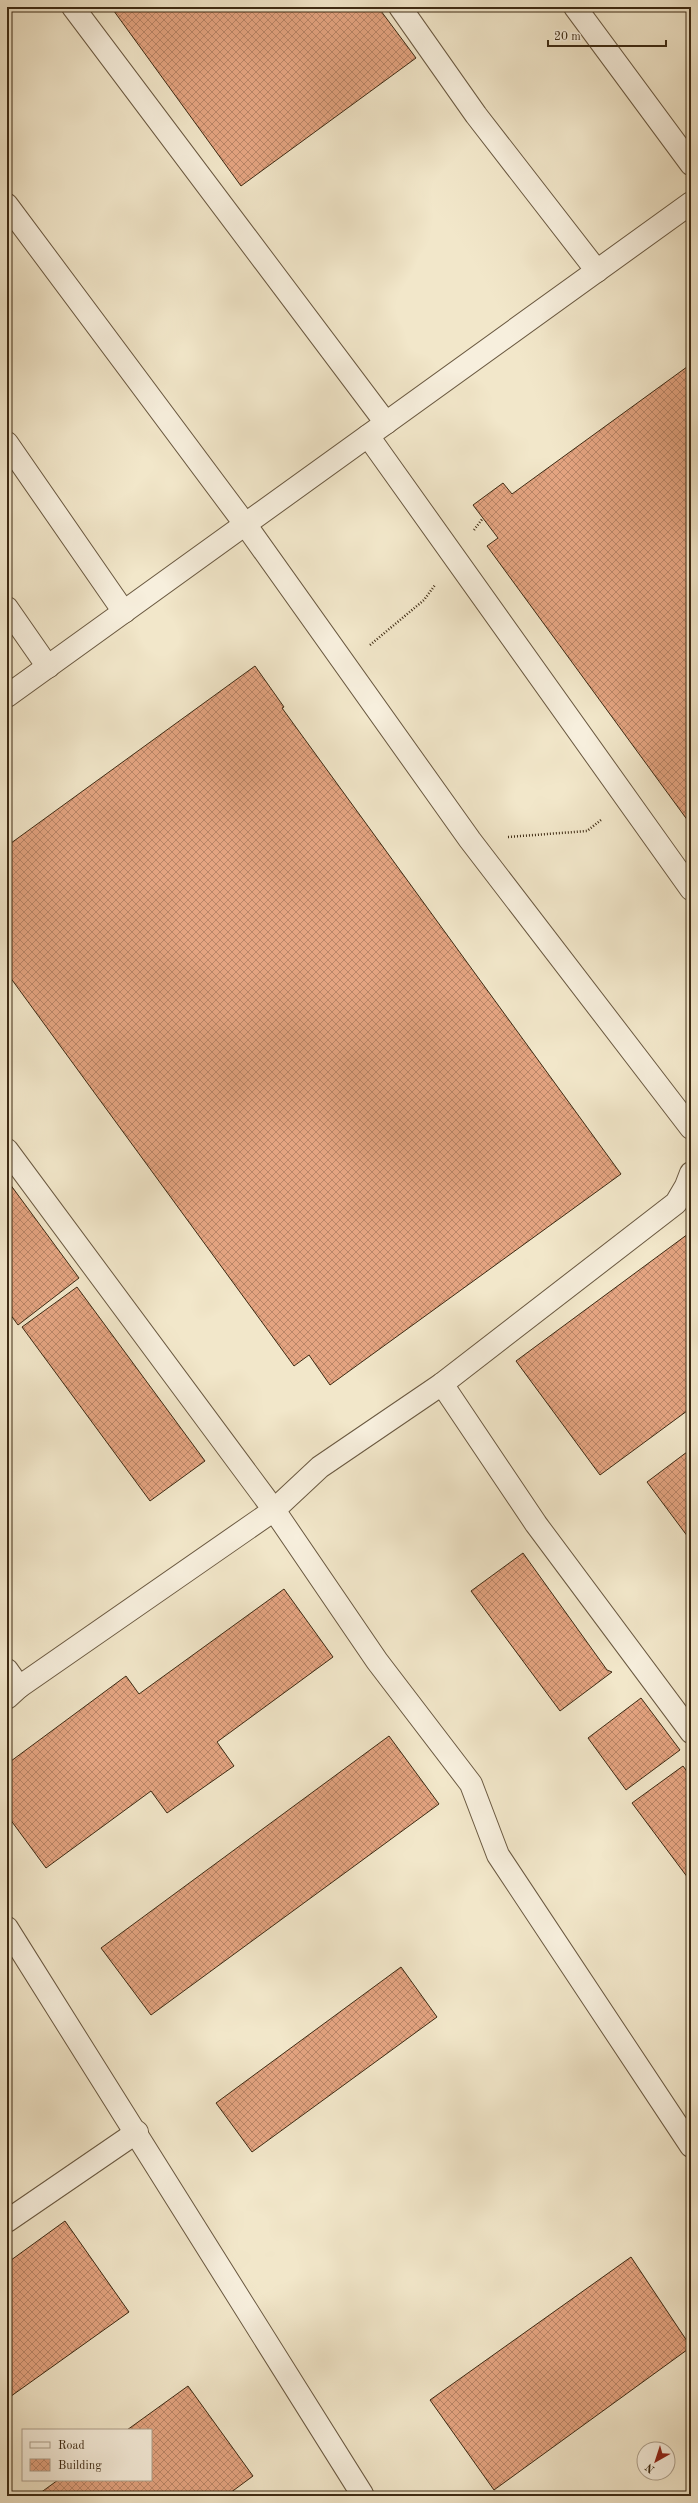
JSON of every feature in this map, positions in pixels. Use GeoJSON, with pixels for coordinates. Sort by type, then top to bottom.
{"type":"FeatureCollection","features":[{"type":"Feature","properties":{"kind":"lane"},"geometry":{"type":"LineString","coordinates":[[72,7],[386,423]]}},
{"type":"Feature","properties":{"kind":"lane"},"geometry":{"type":"LineString","coordinates":[[400,7],[476,115],[596,272]]}},
{"type":"Feature","properties":{"kind":"lane"},"geometry":{"type":"LineString","coordinates":[[575,7],[691,164]]}},
{"type":"Feature","properties":{"kind":"lane"},"geometry":{"type":"LineString","coordinates":[[7,696],[691,203]]}},
{"type":"Feature","properties":{"kind":"lane"},"geometry":{"type":"LineString","coordinates":[[7,205],[245,524],[470,840],[691,1128]]}},
{"type":"Feature","properties":{"kind":"lane"},"geometry":{"type":"LineString","coordinates":[[368,436],[691,889]]}},
{"type":"Feature","properties":{"kind":"lane"},"geometry":{"type":"LineString","coordinates":[[7,443],[124,612]]}},
{"type":"Feature","properties":{"kind":"lane"},"geometry":{"type":"LineString","coordinates":[[7,608],[48,666]]}},
{"type":"Feature","properties":{"kind":"lane"},"geometry":{"type":"LineString","coordinates":[[7,1150],[274,1510],[377,1661],[471,1784],[498,1855],[691,2146]]}},
{"type":"Feature","properties":{"kind":"lane"},"geometry":{"type":"LineString","coordinates":[[11,1685],[274,1510],[320,1467],[442,1384],[676,1202],[686,1186],[691,1172]]}},
{"type":"Feature","properties":{"kind":"lane"},"geometry":{"type":"LineString","coordinates":[[442,1384],[536,1524],[691,1732]]}},
{"type":"Feature","properties":{"kind":"lane"},"geometry":{"type":"LineString","coordinates":[[7,1928],[137,2132],[362,2494]]}},
{"type":"Feature","properties":{"kind":"lane"},"geometry":{"type":"LineString","coordinates":[[7,2221],[137,2132]]}},
{"type":"Feature","properties":{"kind":"path"},"geometry":{"type":"LineString","coordinates":[[345,665],[424,600],[455,559],[483,518]]}},
{"type":"Feature","properties":{"kind":"path"},"geometry":{"type":"LineString","coordinates":[[470,840],[587,831],[628,799]]}},
{"type":"Feature","properties":{"kind":"building"},"geometry":{"type":"Polygon","coordinates":[[[111,7],[378,7],[416,58],[241,186],[111,7]]]}},
{"type":"Feature","properties":{"kind":"building"},"geometry":{"type":"Polygon","coordinates":[[[691,364],[691,825],[487,546],[498,538],[473,505],[503,483],[512,494],[691,364]]]}},
{"type":"Feature","properties":{"kind":"building"},"geometry":{"type":"Polygon","coordinates":[[[255,666],[284,707],[282,708],[621,1174],[330,1385],[309,1355],[294,1366],[7,973],[7,846],[255,666]]]}},
{"type":"Feature","properties":{"kind":"building"},"geometry":{"type":"Polygon","coordinates":[[[7,1180],[79,1278],[18,1325],[7,1310],[7,1180]]]}},
{"type":"Feature","properties":{"kind":"building"},"geometry":{"type":"Polygon","coordinates":[[[688,1234],[691,1238],[691,1408],[600,1475],[516,1361],[688,1234]]]}},
{"type":"Feature","properties":{"kind":"building"},"geometry":{"type":"Polygon","coordinates":[[[77,1287],[205,1461],[150,1501],[22,1327],[77,1287]]]}},
{"type":"Feature","properties":{"kind":"building"},"geometry":{"type":"Polygon","coordinates":[[[691,1449],[691,1541],[647,1482],[691,1449]]]}},
{"type":"Feature","properties":{"kind":"building"},"geometry":{"type":"Polygon","coordinates":[[[523,1553],[607,1670],[612,1672],[560,1711],[471,1591],[523,1553]]]}},
{"type":"Feature","properties":{"kind":"building"},"geometry":{"type":"Polygon","coordinates":[[[284,1589],[333,1657],[217,1742],[234,1766],[167,1813],[151,1791],[46,1868],[7,1815],[7,1764],[126,1676],[139,1694],[284,1589]]]}},
{"type":"Feature","properties":{"kind":"building"},"geometry":{"type":"Polygon","coordinates":[[[641,1698],[680,1750],[626,1790],[588,1738],[641,1698]]]}},
{"type":"Feature","properties":{"kind":"building"},"geometry":{"type":"Polygon","coordinates":[[[389,1736],[439,1804],[151,2015],[101,1948],[389,1736]]]}},
{"type":"Feature","properties":{"kind":"building"},"geometry":{"type":"Polygon","coordinates":[[[683,1766],[691,1777],[691,1882],[632,1803],[683,1766]]]}},
{"type":"Feature","properties":{"kind":"building"},"geometry":{"type":"Polygon","coordinates":[[[401,1967],[437,2017],[252,2152],[216,2103],[401,1967]]]}},
{"type":"Feature","properties":{"kind":"building"},"geometry":{"type":"Polygon","coordinates":[[[65,2221],[129,2312],[7,2399],[7,2263],[65,2221]]]}},
{"type":"Feature","properties":{"kind":"building"},"geometry":{"type":"Polygon","coordinates":[[[631,2257],[691,2347],[494,2490],[430,2400],[631,2257]]]}},
{"type":"Feature","properties":{"kind":"building"},"geometry":{"type":"Polygon","coordinates":[[[188,2386],[253,2476],[226,2496],[36,2496],[57,2481],[152,2481],[152,2429],[128,2429],[188,2386]]]}}]}
